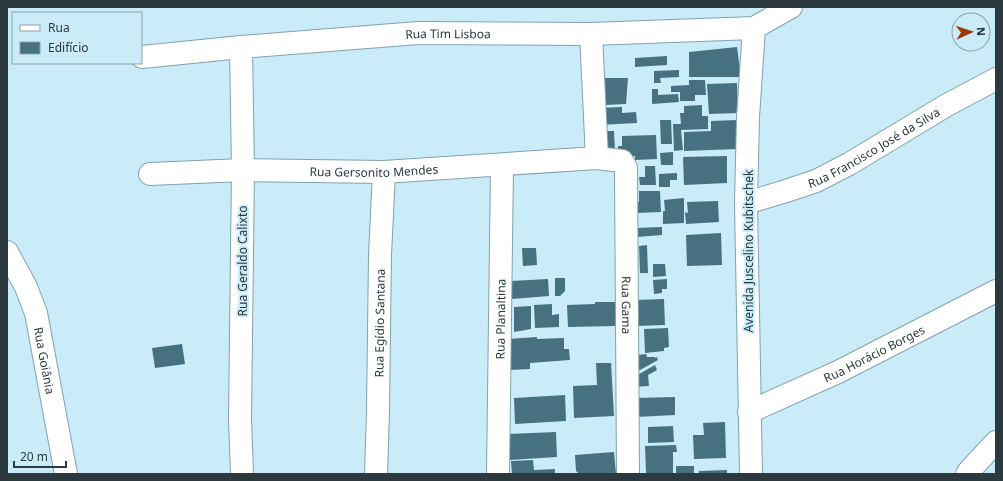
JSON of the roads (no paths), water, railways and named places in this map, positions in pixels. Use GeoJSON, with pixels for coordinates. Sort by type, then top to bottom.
{"type":"FeatureCollection","features":[{"type":"Feature","properties":{"kind":"street"},"geometry":{"type":"LineString","coordinates":[[754,28],[792,7]]}},
{"type":"Feature","properties":{"kind":"street","name":"Rua Tim Lisboa"},"geometry":{"type":"LineString","coordinates":[[142,57],[241,47],[418,33],[591,34],[754,28]]}},
{"type":"Feature","properties":{"kind":"street","name":"Avenida Juscelino Kubitschek"},"geometry":{"type":"LineString","coordinates":[[750,474],[746,203],[748,117],[754,28]]}},
{"type":"Feature","properties":{"kind":"street"},"geometry":{"type":"LineString","coordinates":[[591,34],[597,158]]}},
{"type":"Feature","properties":{"kind":"street","name":"Rua Geraldo Calixto"},"geometry":{"type":"LineString","coordinates":[[241,47],[243,170],[240,419],[242,474]]}},
{"type":"Feature","properties":{"kind":"street","name":"Rua Francisco José da Silva"},"geometry":{"type":"LineString","coordinates":[[746,203],[816,181],[849,164],[947,105],[996,79]]}},
{"type":"Feature","properties":{"kind":"street","name":"Rua Gersonito Mendes"},"geometry":{"type":"LineString","coordinates":[[150,174],[243,170],[384,172],[597,158]]}},
{"type":"Feature","properties":{"kind":"street","name":"Rua Gama"},"geometry":{"type":"LineString","coordinates":[[597,158],[622,161],[626,168],[628,474]]}},
{"type":"Feature","properties":{"kind":"street","name":"Rua Planaltina"},"geometry":{"type":"LineString","coordinates":[[498,474],[502,165]]}},
{"type":"Feature","properties":{"kind":"street","name":"Rua Egídio Santana"},"geometry":{"type":"LineString","coordinates":[[376,474],[380,255],[384,172]]}},
{"type":"Feature","properties":{"kind":"street","name":"Rua Goiânia"},"geometry":{"type":"LineString","coordinates":[[7,252],[26,287],[36,313],[66,474]]}},
{"type":"Feature","properties":{"kind":"street","name":"Rua Horácio Borges"},"geometry":{"type":"LineString","coordinates":[[749,412],[838,372],[996,291]]}},
{"type":"Feature","properties":{"kind":"street"},"geometry":{"type":"LineString","coordinates":[[967,474],[996,442]]}}]}
